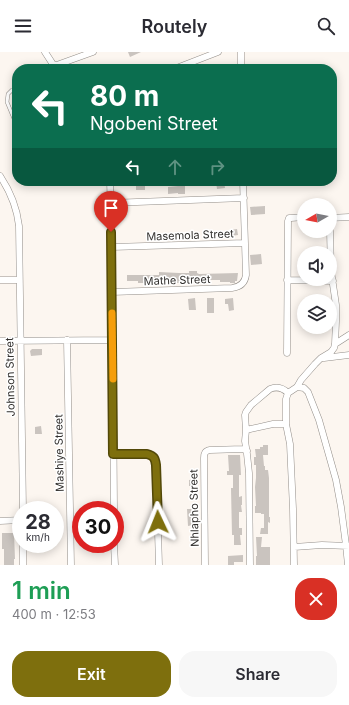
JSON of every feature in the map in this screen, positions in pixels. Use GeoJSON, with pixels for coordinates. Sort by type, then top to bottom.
{"type":"FeatureCollection","features":[{"type":"Feature","properties":{"kind":"street"},"geometry":{"type":"LineString","coordinates":[[44,52],[52,64]]}},
{"type":"Feature","properties":{"kind":"street"},"geometry":{"type":"LineString","coordinates":[[64,64],[93,52]]}},
{"type":"Feature","properties":{"kind":"street"},"geometry":{"type":"LineString","coordinates":[[187,64],[218,52]]}},
{"type":"Feature","properties":{"kind":"street"},"geometry":{"type":"LineString","coordinates":[[241,52],[241,64]]}},
{"type":"Feature","properties":{"kind":"street","name":"Johnson Street"},"geometry":{"type":"LineString","coordinates":[[1,180],[14,204],[18,219],[23,501]]}},
{"type":"Feature","properties":{"kind":"street"},"geometry":{"type":"LineString","coordinates":[[110,186],[112,247],[114,501]]}},
{"type":"Feature","properties":{"kind":"street"},"geometry":{"type":"LineString","coordinates":[[243,186],[245,243]]}},
{"type":"Feature","properties":{"kind":"street"},"geometry":{"type":"LineString","coordinates":[[110,202],[244,198]]}},
{"type":"Feature","properties":{"kind":"street"},"geometry":{"type":"LineString","coordinates":[[337,218],[349,217]]}},
{"type":"Feature","properties":{"kind":"street"},"geometry":{"type":"LineString","coordinates":[[287,353],[288,218],[297,218]]}},
{"type":"Feature","properties":{"kind":"street","name":"Masemola Street"},"geometry":{"type":"LineString","coordinates":[[112,247],[245,243]]}},
{"type":"Feature","properties":{"kind":"street","name":"Mathe Street"},"geometry":{"type":"LineString","coordinates":[[112,292],[232,288],[238,286],[242,284],[246,275],[245,243]]}},
{"type":"Feature","properties":{"kind":"street"},"geometry":{"type":"LineString","coordinates":[[0,280],[19,280]]}},
{"type":"Feature","properties":{"kind":"street"},"geometry":{"type":"LineString","coordinates":[[287,280],[297,280]]}},
{"type":"Feature","properties":{"kind":"street"},"geometry":{"type":"LineString","coordinates":[[294,565],[293,509],[290,450],[286,424],[286,399],[288,393],[298,387],[305,376],[321,358],[331,352],[334,348],[336,305],[334,286]]}},
{"type":"Feature","properties":{"kind":"street"},"geometry":{"type":"LineString","coordinates":[[335,344],[349,335]]}},
{"type":"Feature","properties":{"kind":"street","name":"Mashiye Street"},"geometry":{"type":"LineString","coordinates":[[67,340],[71,565]]}},
{"type":"Feature","properties":{"kind":"street"},"geometry":{"type":"LineString","coordinates":[[0,341],[112,340]]}},
{"type":"Feature","properties":{"kind":"street"},"geometry":{"type":"LineString","coordinates":[[321,358],[349,355]]}},
{"type":"Feature","properties":{"kind":"street"},"geometry":{"type":"LineString","coordinates":[[298,387],[303,387],[306,389],[312,402],[319,420],[336,480],[348,546],[348,565]]}},
{"type":"Feature","properties":{"kind":"street"},"geometry":{"type":"LineString","coordinates":[[250,565],[245,415],[251,405],[270,389],[284,389],[288,393]]}},
{"type":"Feature","properties":{"kind":"street"},"geometry":{"type":"LineString","coordinates":[[246,430],[273,424],[286,424]]}},
{"type":"Feature","properties":{"kind":"street","name":"Nhlapho Street"},"geometry":{"type":"LineString","coordinates":[[205,565],[205,452],[210,450],[244,449],[247,451]]}},
{"type":"Feature","properties":{"kind":"street"},"geometry":{"type":"LineString","coordinates":[[113,454],[147,454],[152,455],[154,458],[156,465],[159,565]]}},
{"type":"Feature","properties":{"kind":"street"},"geometry":{"type":"LineString","coordinates":[[0,521],[12,520]]}},
{"type":"Feature","properties":{"kind":"street"},"geometry":{"type":"LineString","coordinates":[[294,547],[322,545],[348,546]]}},
{"type":"Feature","properties":{"kind":"street"},"geometry":{"type":"LineString","coordinates":[[23,553],[23,565]]}},
{"type":"Feature","properties":{"kind":"street"},"geometry":{"type":"LineString","coordinates":[[114,553],[115,565]]}},
{"type":"Feature","properties":{"kind":"lane"},"geometry":{"type":"LineString","coordinates":[[12,90],[8,94],[7,102],[12,114]]}},
{"type":"Feature","properties":{"kind":"building"},"geometry":{"type":"Polygon","coordinates":[[[128,52],[141,52],[130,57],[128,52]]]}},
{"type":"Feature","properties":{"kind":"building"},"geometry":{"type":"Polygon","coordinates":[[[136,186],[145,186],[145,190],[136,190],[136,186]]]}},
{"type":"Feature","properties":{"kind":"building"},"geometry":{"type":"Polygon","coordinates":[[[185,186],[185,194],[168,194],[168,187],[185,186]]]}},
{"type":"Feature","properties":{"kind":"building"},"geometry":{"type":"Polygon","coordinates":[[[217,186],[225,186],[225,188],[217,189],[217,186]]]}},
{"type":"Feature","properties":{"kind":"building"},"geometry":{"type":"Polygon","coordinates":[[[265,206],[265,214],[251,215],[250,207],[265,206]]]}},
{"type":"Feature","properties":{"kind":"building"},"geometry":{"type":"Polygon","coordinates":[[[237,229],[238,235],[231,236],[230,230],[237,229]]]}},
{"type":"Feature","properties":{"kind":"building"},"geometry":{"type":"Polygon","coordinates":[[[261,254],[262,264],[251,265],[250,255],[261,254]]]}},
{"type":"Feature","properties":{"kind":"building"},"geometry":{"type":"Polygon","coordinates":[[[189,271],[197,271],[199,274],[238,273],[237,281],[235,281],[235,283],[220,282],[220,280],[210,279],[197,279],[197,283],[169,283],[169,280],[156,280],[156,283],[138,283],[138,281],[127,281],[127,275],[159,275],[159,272],[189,273],[189,271]]]}},
{"type":"Feature","properties":{"kind":"building"},"geometry":{"type":"Polygon","coordinates":[[[195,298],[196,310],[189,310],[188,299],[195,298]]]}},
{"type":"Feature","properties":{"kind":"building"},"geometry":{"type":"Polygon","coordinates":[[[207,298],[214,298],[214,313],[207,313],[207,298]]]}},
{"type":"Feature","properties":{"kind":"building"},"geometry":{"type":"Polygon","coordinates":[[[233,298],[234,310],[229,311],[228,304],[225,304],[225,299],[233,298]]]}},
{"type":"Feature","properties":{"kind":"building"},"geometry":{"type":"Polygon","coordinates":[[[32,349],[42,349],[42,355],[31,356],[30,351],[32,349]]]}},
{"type":"Feature","properties":{"kind":"building"},"geometry":{"type":"Polygon","coordinates":[[[41,426],[42,434],[35,434],[35,427],[41,426]]]}},
{"type":"Feature","properties":{"kind":"building"},"geometry":{"type":"Polygon","coordinates":[[[263,445],[268,445],[268,455],[263,455],[265,470],[268,470],[269,478],[270,523],[268,522],[268,534],[260,534],[261,528],[264,528],[264,514],[255,513],[256,465],[254,465],[254,457],[256,457],[255,449],[260,449],[263,445]]]}},
{"type":"Feature","properties":{"kind":"building"},"geometry":{"type":"Polygon","coordinates":[[[228,455],[240,455],[241,475],[239,475],[239,497],[242,496],[242,512],[239,512],[239,528],[242,528],[242,535],[240,535],[241,545],[234,545],[234,535],[232,535],[231,488],[233,488],[233,475],[227,475],[227,471],[229,471],[228,455]]]}},
{"type":"Feature","properties":{"kind":"building"},"geometry":{"type":"Polygon","coordinates":[[[197,479],[197,486],[189,486],[189,480],[197,479]]]}},
{"type":"Feature","properties":{"kind":"building"},"geometry":{"type":"Polygon","coordinates":[[[187,509],[193,509],[193,525],[188,526],[187,509]]]}},
{"type":"Feature","properties":{"kind":"building"},"geometry":{"type":"Polygon","coordinates":[[[2,533],[12,533],[12,553],[15,553],[14,565],[4,565],[4,549],[2,549],[2,533]]]}},
{"type":"Feature","properties":{"kind":"building"},"geometry":{"type":"Polygon","coordinates":[[[256,537],[262,537],[261,547],[270,547],[270,565],[256,565],[256,537]]]}},
{"type":"Feature","properties":{"kind":"building"},"geometry":{"type":"Polygon","coordinates":[[[243,555],[243,562],[234,562],[234,565],[228,565],[228,556],[243,555]]]}},
{"type":"Feature","properties":{"kind":"slow traffic"},"geometry":{"type":"LineString","coordinates":[[112,313],[113,379]]}},
{"type":"Feature","properties":{"kind":"route"},"geometry":{"type":"LineString","coordinates":[[111,232],[113,454],[141,453],[152,455],[154,458],[156,465],[158,522]]}}]}
